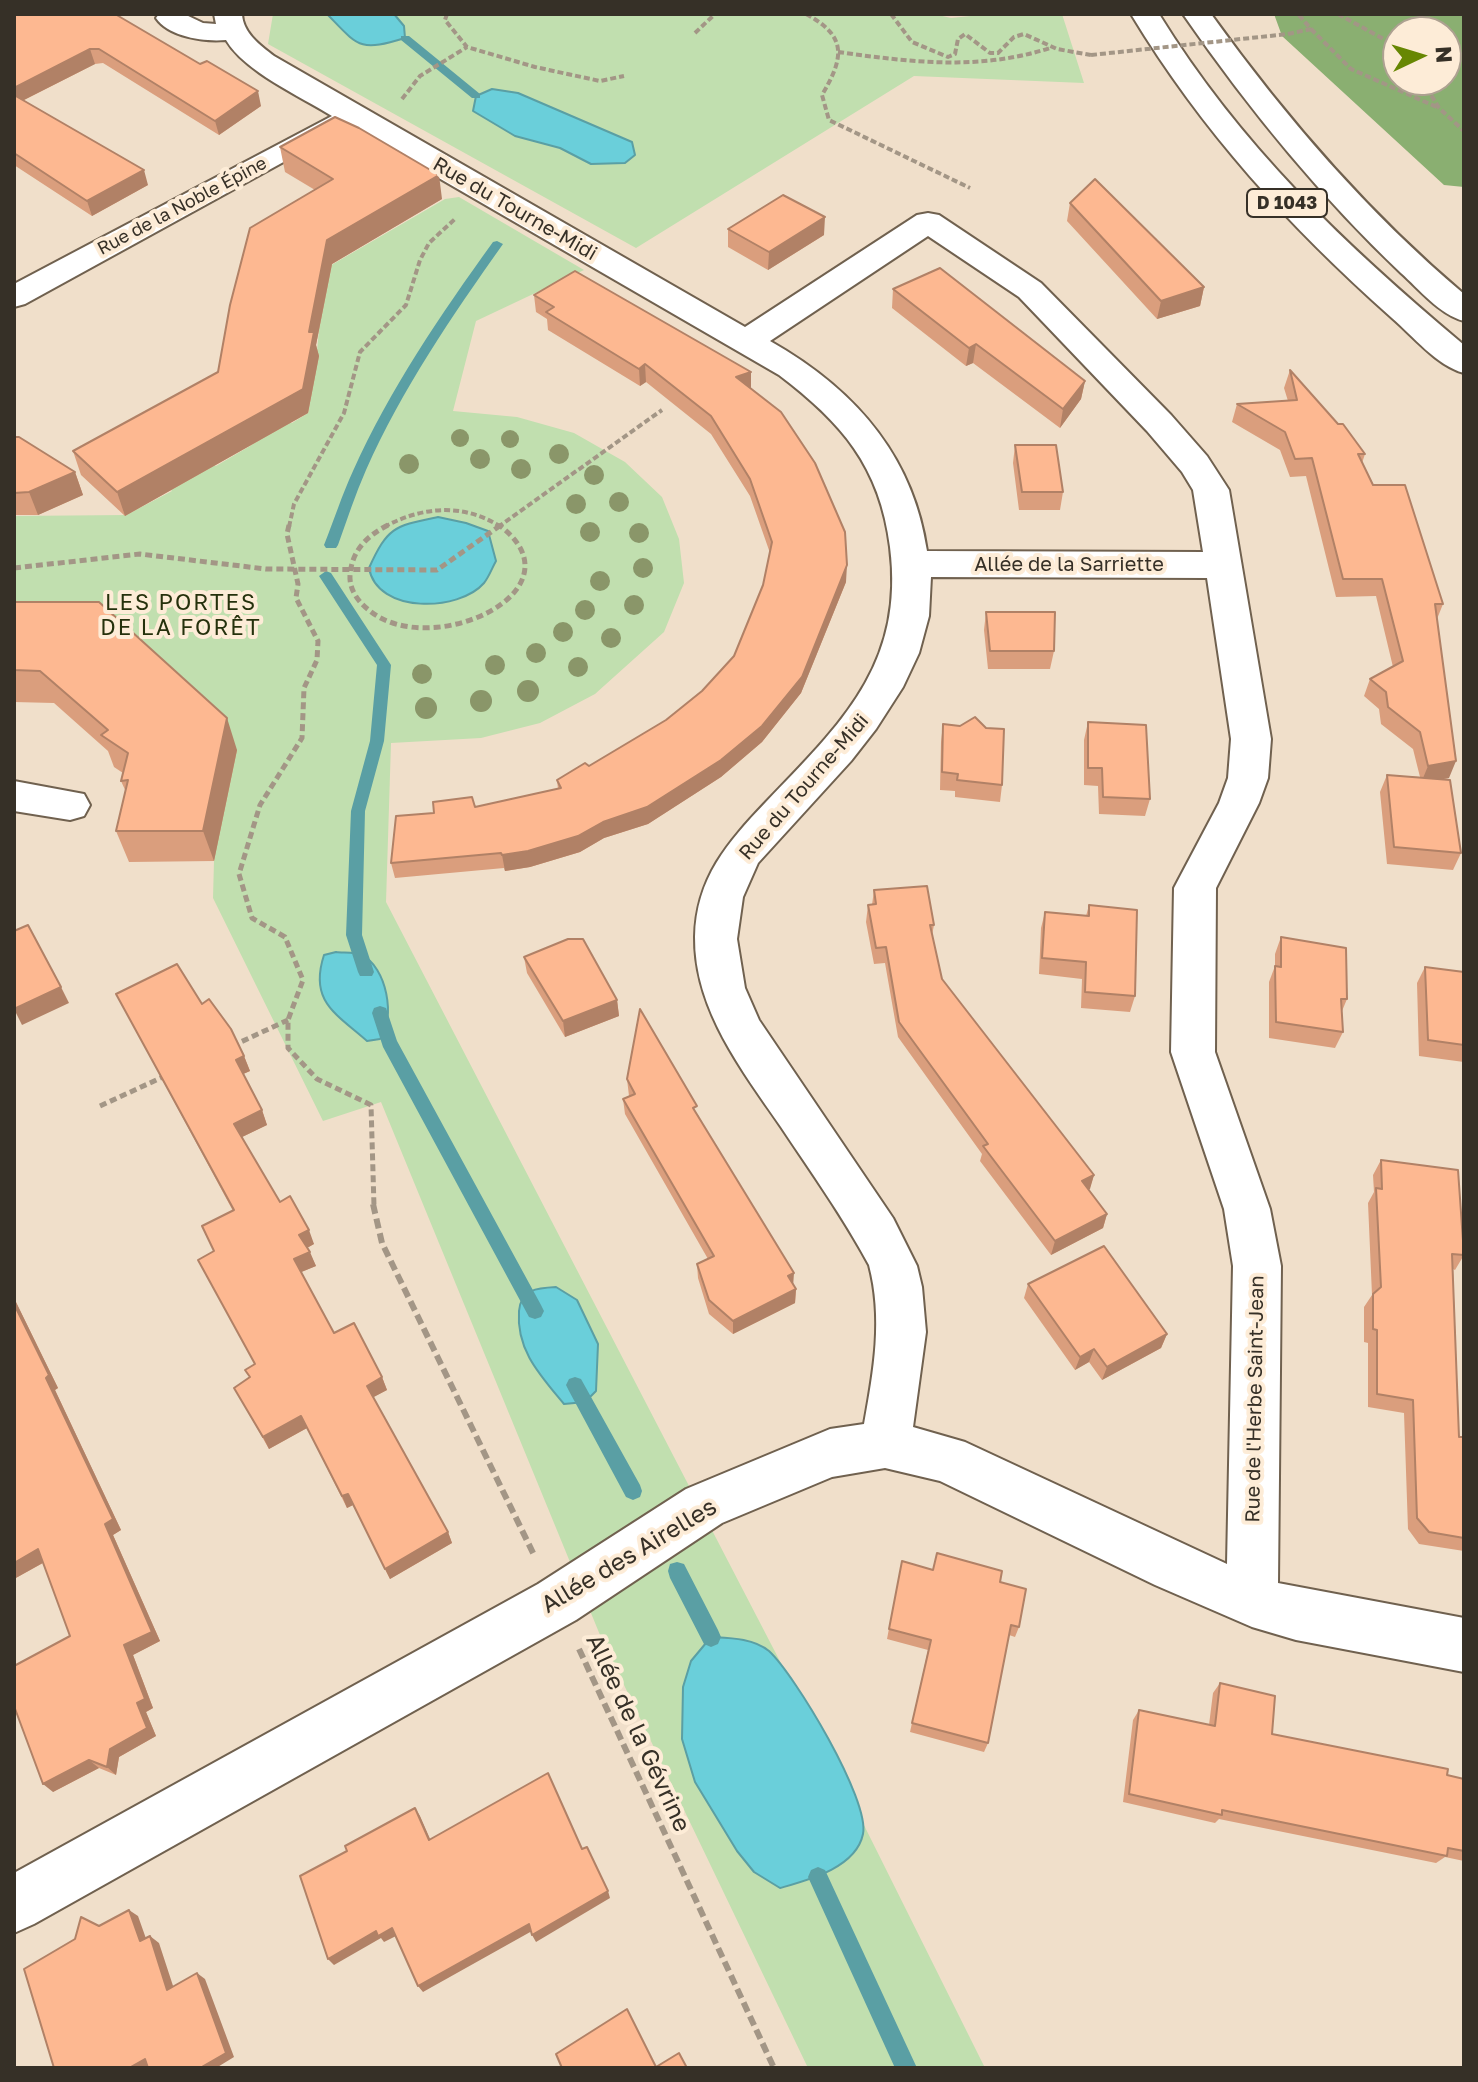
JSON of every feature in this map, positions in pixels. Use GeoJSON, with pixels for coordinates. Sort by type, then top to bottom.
{"type":"FeatureCollection","features":[{"type":"Feature","properties":{"kind":"main road","name":"D 1043"},"geometry":{"type":"LineString","coordinates":[[1145,14],[1197,96],[1283,199],[1380,292],[1464,362]]}},
{"type":"Feature","properties":{"kind":"main road","name":"D 1043"},"geometry":{"type":"LineString","coordinates":[[1197,14],[1245,83],[1329,186],[1426,280],[1464,311]]}},
{"type":"Feature","properties":{"kind":"main road"},"geometry":{"type":"LineString","coordinates":[[170,18],[193,31],[210,34],[231,23]]}},
{"type":"Feature","properties":{"kind":"main road","name":"Rue du Tourne-Midi"},"geometry":{"type":"LineString","coordinates":[[231,23],[243,45],[264,62],[791,367],[831,396],[859,426],[882,458],[898,493],[914,564],[905,642],[868,717],[739,857],[720,906],[716,936],[717,970],[732,1012],[876,1233],[893,1267],[901,1312],[899,1350],[885,1444]]}},
{"type":"Feature","properties":{"kind":"main road","name":"Rue de la Noble Épine"},"geometry":{"type":"LineString","coordinates":[[14,297],[351,115]]}},
{"type":"Feature","properties":{"kind":"main road","name":"Rue de l'Herbe Saint-Jean"},"geometry":{"type":"LineString","coordinates":[[745,342],[928,222],[1030,290],[1159,423],[1195,464],[1211,490],[1251,739],[1248,778],[1239,803],[1195,888],[1193,1052],[1247,1209],[1257,1266],[1252,1601]]}},
{"type":"Feature","properties":{"kind":"main road"},"geometry":{"type":"LineString","coordinates":[[14,261],[42,282]]}},
{"type":"Feature","properties":{"kind":"main road","name":"Allée de la Sarriette"},"geometry":{"type":"LineString","coordinates":[[914,564],[1225,565]]}},
{"type":"Feature","properties":{"kind":"main road"},"geometry":{"type":"LineString","coordinates":[[14,796],[70,805]]}},
{"type":"Feature","properties":{"kind":"main road","name":"Allée des Airelles"},"geometry":{"type":"LineString","coordinates":[[14,1904],[557,1602],[704,1506],[830,1453],[885,1444],[947,1459],[1173,1567],[1252,1601],[1296,1614],[1464,1645]]}},
{"type":"Feature","properties":{"kind":"path"},"geometry":{"type":"LineString","coordinates":[[447,14],[445,20],[467,47],[535,67],[600,81],[624,76]]}},
{"type":"Feature","properties":{"kind":"path"},"geometry":{"type":"LineString","coordinates":[[695,33],[715,14]]}},
{"type":"Feature","properties":{"kind":"path"},"geometry":{"type":"LineString","coordinates":[[808,15],[823,14]]}},
{"type":"Feature","properties":{"kind":"path"},"geometry":{"type":"LineString","coordinates":[[891,14],[912,42],[948,57],[955,54],[958,39],[965,34],[990,53],[998,53],[1011,38],[1022,33],[1030,34],[1051,47],[1091,55],[1311,29]]}},
{"type":"Feature","properties":{"kind":"path"},"geometry":{"type":"LineString","coordinates":[[1298,14],[1351,69],[1439,108]]}},
{"type":"Feature","properties":{"kind":"path"},"geometry":{"type":"LineString","coordinates":[[1338,14],[1382,38]]}},
{"type":"Feature","properties":{"kind":"path"},"geometry":{"type":"LineString","coordinates":[[808,15],[821,20],[835,37],[838,69],[822,95],[829,120],[970,188]]}},
{"type":"Feature","properties":{"kind":"path"},"geometry":{"type":"LineString","coordinates":[[420,76],[467,47]]}},
{"type":"Feature","properties":{"kind":"path"},"geometry":{"type":"LineString","coordinates":[[838,52],[916,63],[988,64],[1027,57],[1051,47]]}},
{"type":"Feature","properties":{"kind":"path"},"geometry":{"type":"LineString","coordinates":[[1432,96],[1439,108],[1464,131]]}},
{"type":"Feature","properties":{"kind":"path"},"geometry":{"type":"LineString","coordinates":[[231,1046],[288,1020],[303,980],[285,937],[252,918],[239,874],[260,805],[302,738],[304,688],[317,660],[318,641],[303,617],[296,598],[298,584],[287,534],[294,504],[344,413],[360,352],[406,305],[420,260],[429,243],[487,193]]}},
{"type":"Feature","properties":{"kind":"path"},"geometry":{"type":"LineString","coordinates":[[14,568],[140,554],[220,566],[295,570],[437,570],[662,410]]}},
{"type":"Feature","properties":{"kind":"path"},"geometry":{"type":"LineString","coordinates":[[450,508],[478,512],[500,523],[516,538],[524,557],[523,577],[512,596],[493,613],[467,624],[437,630],[407,628],[381,620],[362,606],[350,588],[348,568],[356,548],[372,531],[408,513],[450,508]]}},
{"type":"Feature","properties":{"kind":"path","name":"Allée de la Gévrine"},"geometry":{"type":"LineString","coordinates":[[288,1020],[288,1048],[317,1079],[371,1105],[376,1130],[372,1155],[373,1204],[382,1243],[557,1602],[774,2068]]}},
{"type":"Feature","properties":{"kind":"path"},"geometry":{"type":"LineString","coordinates":[[100,1106],[173,1073]]}},
{"type":"Feature","properties":{"kind":"green space"},"geometry":{"type":"Polygon","coordinates":[[[273,14],[934,14],[951,18],[990,14],[1062,14],[1084,83],[914,76],[636,248],[268,44],[273,14]]]}},
{"type":"Feature","properties":{"kind":"green space"},"geometry":{"type":"Polygon","coordinates":[[[1274,14],[1464,14],[1464,187],[1444,185],[1282,36],[1274,14]]]}},
{"type":"Feature","properties":{"kind":"green space"},"geometry":{"type":"Polygon","coordinates":[[[459,197],[584,270],[476,321],[453,411],[517,417],[574,433],[625,462],[662,497],[679,539],[684,583],[664,632],[595,694],[540,723],[481,738],[391,743],[386,902],[839,1775],[985,2068],[808,2068],[600,1635],[381,1102],[323,1121],[213,898],[214,861],[14,629],[14,516],[126,515],[172,491],[166,485],[210,462],[216,466],[250,446],[279,422],[292,423],[308,413],[318,342],[321,271],[445,199],[459,197]]]}},
{"type":"Feature","properties":{"kind":"water"},"geometry":{"type":"Polygon","coordinates":[[[327,14],[394,14],[404,26],[405,38],[378,45],[361,44],[346,34],[327,14]]]}},
{"type":"Feature","properties":{"kind":"water"},"geometry":{"type":"Polygon","coordinates":[[[492,89],[518,93],[632,142],[635,155],[625,163],[591,164],[560,148],[515,136],[473,111],[476,96],[492,89]]]}},
{"type":"Feature","properties":{"kind":"water"},"geometry":{"type":"Polygon","coordinates":[[[438,517],[488,531],[496,561],[486,581],[472,593],[439,603],[402,601],[387,594],[375,583],[369,568],[382,544],[402,526],[438,517]]]}},
{"type":"Feature","properties":{"kind":"water"},"geometry":{"type":"Polygon","coordinates":[[[336,952],[361,955],[370,961],[383,981],[388,1007],[385,1030],[380,1039],[367,1041],[328,1005],[320,984],[320,971],[324,955],[336,952]]]}},
{"type":"Feature","properties":{"kind":"water"},"geometry":{"type":"Polygon","coordinates":[[[556,1287],[577,1300],[598,1344],[596,1391],[585,1402],[564,1404],[531,1361],[521,1338],[519,1311],[523,1298],[536,1289],[556,1287]]]}},
{"type":"Feature","properties":{"kind":"water"},"geometry":{"type":"Polygon","coordinates":[[[711,1637],[749,1641],[769,1651],[812,1710],[843,1767],[862,1817],[863,1834],[851,1856],[829,1871],[780,1888],[754,1872],[737,1851],[695,1782],[682,1739],[683,1687],[691,1661],[711,1637]]]}},
{"type":"Feature","properties":{"kind":"building"},"geometry":{"type":"Polygon","coordinates":[[[14,14],[115,14],[200,64],[207,61],[258,91],[215,121],[99,49],[90,49],[14,88],[14,14]]]}},
{"type":"Feature","properties":{"kind":"building"},"geometry":{"type":"Polygon","coordinates":[[[14,95],[144,170],[87,201],[14,153],[14,95]]]}},
{"type":"Feature","properties":{"kind":"building"},"geometry":{"type":"Polygon","coordinates":[[[335,117],[439,175],[327,240],[309,332],[314,332],[303,389],[117,492],[73,451],[218,372],[230,305],[250,228],[333,179],[280,147],[335,117]]]}},
{"type":"Feature","properties":{"kind":"building"},"geometry":{"type":"Polygon","coordinates":[[[1095,179],[1204,287],[1161,301],[1070,203],[1095,179]]]}},
{"type":"Feature","properties":{"kind":"building"},"geometry":{"type":"Polygon","coordinates":[[[783,195],[825,217],[769,252],[728,229],[783,195]]]}},
{"type":"Feature","properties":{"kind":"building"},"geometry":{"type":"Polygon","coordinates":[[[940,268],[1085,381],[1063,409],[976,344],[969,348],[893,289],[940,268]]]}},
{"type":"Feature","properties":{"kind":"building"},"geometry":{"type":"Polygon","coordinates":[[[575,271],[751,372],[736,377],[781,412],[815,463],[845,532],[847,565],[802,677],[762,726],[721,760],[647,807],[603,822],[578,836],[528,851],[502,855],[391,863],[396,816],[434,813],[433,802],[472,797],[475,807],[561,788],[557,780],[585,763],[589,766],[666,720],[702,691],[734,656],[763,585],[772,542],[750,479],[711,416],[645,364],[639,369],[546,312],[554,307],[534,295],[575,271]]]}},
{"type":"Feature","properties":{"kind":"building"},"geometry":{"type":"Polygon","coordinates":[[[1290,370],[1338,424],[1343,424],[1365,454],[1358,454],[1373,485],[1405,485],[1443,604],[1435,604],[1456,761],[1428,766],[1420,732],[1388,707],[1386,692],[1370,679],[1403,661],[1382,579],[1343,579],[1312,458],[1295,459],[1285,432],[1237,404],[1297,400],[1290,370]]]}},
{"type":"Feature","properties":{"kind":"building"},"geometry":{"type":"Polygon","coordinates":[[[14,437],[19,437],[75,472],[29,492],[14,493],[14,437]]]}},
{"type":"Feature","properties":{"kind":"building"},"geometry":{"type":"Polygon","coordinates":[[[1015,445],[1056,445],[1063,492],[1022,492],[1015,445]]]}},
{"type":"Feature","properties":{"kind":"building"},"geometry":{"type":"Polygon","coordinates":[[[14,602],[99,602],[227,718],[203,831],[116,831],[128,780],[121,781],[128,753],[101,735],[108,730],[40,671],[14,670],[14,602]]]}},
{"type":"Feature","properties":{"kind":"building"},"geometry":{"type":"Polygon","coordinates":[[[986,612],[1055,612],[1054,651],[990,651],[986,612]]]}},
{"type":"Feature","properties":{"kind":"building"},"geometry":{"type":"Polygon","coordinates":[[[975,717],[986,728],[1004,729],[1002,785],[957,780],[958,774],[942,772],[943,724],[960,726],[975,717]]]}},
{"type":"Feature","properties":{"kind":"building"},"geometry":{"type":"Polygon","coordinates":[[[1088,722],[1146,725],[1150,799],[1103,797],[1102,768],[1088,768],[1088,722]]]}},
{"type":"Feature","properties":{"kind":"building"},"geometry":{"type":"Polygon","coordinates":[[[1387,775],[1450,780],[1461,853],[1394,847],[1387,775]]]}},
{"type":"Feature","properties":{"kind":"building"},"geometry":{"type":"Polygon","coordinates":[[[927,886],[934,925],[930,925],[942,979],[1094,1175],[1082,1181],[1107,1214],[1055,1241],[983,1146],[988,1144],[899,1022],[886,947],[876,948],[868,905],[876,904],[874,890],[927,886]]]}},
{"type":"Feature","properties":{"kind":"building"},"geometry":{"type":"Polygon","coordinates":[[[1089,905],[1137,910],[1135,996],[1085,992],[1086,962],[1042,958],[1045,912],[1089,916],[1089,905]]]}},
{"type":"Feature","properties":{"kind":"building"},"geometry":{"type":"Polygon","coordinates":[[[28,925],[61,987],[14,1009],[14,931],[28,925]]]}},
{"type":"Feature","properties":{"kind":"building"},"geometry":{"type":"Polygon","coordinates":[[[1281,937],[1346,948],[1347,999],[1341,999],[1343,1032],[1276,1022],[1275,966],[1281,967],[1281,937]]]}},
{"type":"Feature","properties":{"kind":"building"},"geometry":{"type":"Polygon","coordinates":[[[568,939],[583,939],[617,1000],[563,1021],[524,957],[568,939]]]}},
{"type":"Feature","properties":{"kind":"building"},"geometry":{"type":"Polygon","coordinates":[[[177,964],[202,1004],[209,999],[231,1029],[244,1056],[236,1060],[262,1110],[234,1124],[280,1202],[290,1196],[309,1230],[299,1235],[310,1252],[294,1259],[334,1333],[354,1323],[382,1377],[367,1386],[448,1532],[385,1569],[348,1494],[342,1496],[301,1416],[263,1437],[234,1388],[250,1377],[245,1370],[255,1364],[198,1260],[214,1251],[202,1226],[234,1210],[116,994],[177,964]]]}},
{"type":"Feature","properties":{"kind":"building"},"geometry":{"type":"Polygon","coordinates":[[[1425,967],[1464,972],[1464,1045],[1428,1040],[1425,967]]]}},
{"type":"Feature","properties":{"kind":"building"},"geometry":{"type":"Polygon","coordinates":[[[640,1009],[697,1106],[693,1108],[794,1273],[788,1276],[796,1289],[733,1321],[709,1300],[697,1264],[714,1256],[623,1099],[635,1094],[627,1079],[640,1009]]]}},
{"type":"Feature","properties":{"kind":"building"},"geometry":{"type":"Polygon","coordinates":[[[1381,1160],[1458,1170],[1464,1255],[1452,1254],[1459,1437],[1464,1437],[1464,1538],[1429,1532],[1417,1518],[1413,1400],[1377,1394],[1377,1330],[1373,1329],[1373,1294],[1381,1287],[1376,1188],[1382,1189],[1381,1160]]]}},
{"type":"Feature","properties":{"kind":"building"},"geometry":{"type":"Polygon","coordinates":[[[1104,1246],[1167,1334],[1107,1367],[1094,1349],[1080,1357],[1028,1284],[1104,1246]]]}},
{"type":"Feature","properties":{"kind":"building"},"geometry":{"type":"Polygon","coordinates":[[[14,1304],[113,1519],[105,1524],[152,1632],[124,1645],[145,1699],[137,1703],[147,1728],[110,1749],[107,1767],[89,1760],[43,1784],[14,1706],[14,1666],[70,1636],[38,1549],[14,1563],[14,1304]]]}},
{"type":"Feature","properties":{"kind":"building"},"geometry":{"type":"Polygon","coordinates":[[[937,1553],[1002,1571],[1000,1582],[1026,1589],[1019,1627],[1011,1625],[988,1743],[912,1723],[931,1640],[889,1629],[902,1561],[933,1570],[937,1553]]]}},
{"type":"Feature","properties":{"kind":"building"},"geometry":{"type":"Polygon","coordinates":[[[1220,1683],[1275,1696],[1272,1734],[1448,1769],[1447,1775],[1464,1779],[1464,1851],[1448,1848],[1447,1856],[1222,1810],[1222,1815],[1129,1794],[1139,1710],[1215,1726],[1220,1683]]]}},
{"type":"Feature","properties":{"kind":"building"},"geometry":{"type":"Polygon","coordinates":[[[548,1773],[582,1849],[587,1847],[608,1891],[532,1935],[529,1924],[418,1986],[392,1928],[378,1936],[376,1931],[328,1959],[300,1876],[347,1851],[345,1846],[415,1808],[429,1840],[548,1773]]]}},
{"type":"Feature","properties":{"kind":"building"},"geometry":{"type":"Polygon","coordinates":[[[129,1910],[140,1941],[150,1936],[167,1990],[197,1973],[226,2053],[200,2068],[148,2068],[145,2059],[129,2068],[54,2068],[24,1969],[75,1939],[81,1917],[99,1926],[129,1910]]]}},
{"type":"Feature","properties":{"kind":"building"},"geometry":{"type":"Polygon","coordinates":[[[627,2009],[656,2067],[679,2053],[687,2068],[562,2068],[556,2054],[627,2009]]]}},
{"type":"Feature","properties":{"kind":"waterway"},"geometry":{"type":"LineString","coordinates":[[405,38],[476,96]]}},
{"type":"Feature","properties":{"kind":"waterway"},"geometry":{"type":"LineString","coordinates":[[331,545],[360,470],[394,403],[443,322],[497,244]]}},
{"type":"Feature","properties":{"kind":"waterway"},"geometry":{"type":"LineString","coordinates":[[326,576],[384,665],[377,741],[358,811],[354,935],[366,972]]}},
{"type":"Feature","properties":{"kind":"waterway"},"geometry":{"type":"LineString","coordinates":[[380,1013],[389,1042],[535,1311]]}},
{"type":"Feature","properties":{"kind":"waterway"},"geometry":{"type":"LineString","coordinates":[[575,1385],[633,1491]]}},
{"type":"Feature","properties":{"kind":"waterway"},"geometry":{"type":"LineString","coordinates":[[677,1571],[711,1637]]}},
{"type":"Feature","properties":{"kind":"waterway"},"geometry":{"type":"LineString","coordinates":[[818,1877],[906,2068]]}},
{"type":"Feature","properties":{"kind":"district","name":"LES PORTES DE LA FORÊT"},"geometry":{"type":"Point","coordinates":[181,616]}}]}
